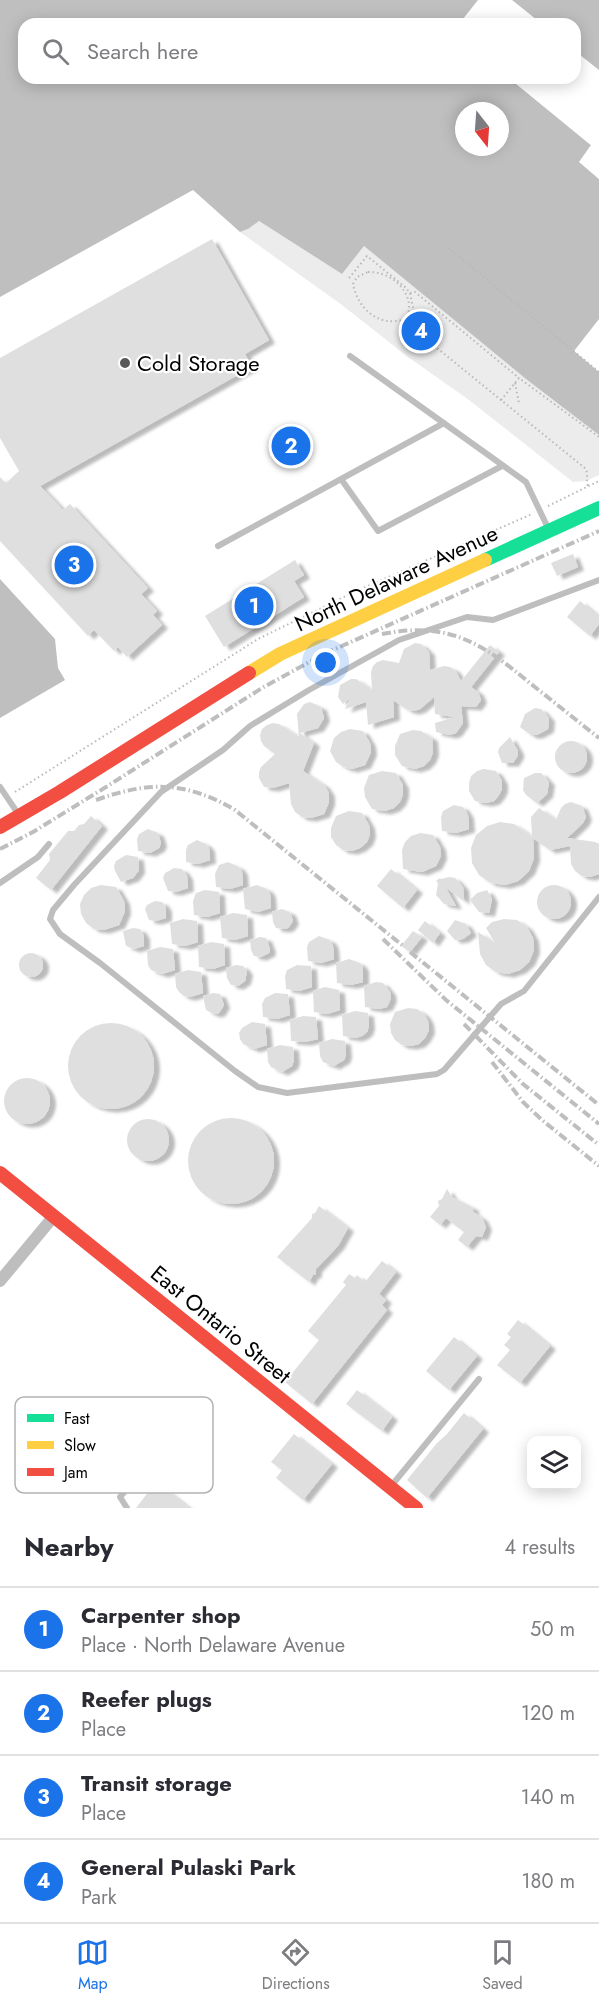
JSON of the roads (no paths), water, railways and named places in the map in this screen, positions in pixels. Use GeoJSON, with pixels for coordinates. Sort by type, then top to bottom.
{"type":"FeatureCollection","features":[{"type":"Feature","properties":{"kind":"street","name":"North Delaware Avenue"},"geometry":{"type":"LineString","coordinates":[[0,826],[280,654],[599,508]]}},
{"type":"Feature","properties":{"kind":"street","name":"East Ontario Street"},"geometry":{"type":"LineString","coordinates":[[0,1173],[416,1508]]}},
{"type":"Feature","properties":{"kind":"street"},"geometry":{"type":"LineString","coordinates":[[0,1281],[54,1216]]}},
{"type":"Feature","properties":{"kind":"lane"},"geometry":{"type":"LineString","coordinates":[[351,356],[526,482],[550,530]]}},
{"type":"Feature","properties":{"kind":"lane"},"geometry":{"type":"LineString","coordinates":[[218,546],[444,423]]}},
{"type":"Feature","properties":{"kind":"lane"},"geometry":{"type":"LineString","coordinates":[[341,479],[378,531],[502,466]]}},
{"type":"Feature","properties":{"kind":"lane"},"geometry":{"type":"LineString","coordinates":[[599,580],[493,620],[468,617],[399,640],[250,726],[223,750],[161,792],[74,885],[53,910],[50,919],[60,934],[236,1071],[258,1087],[287,1093],[428,1076],[444,1070],[501,1004],[524,991],[599,897]]}},
{"type":"Feature","properties":{"kind":"lane"},"geometry":{"type":"LineString","coordinates":[[0,787],[19,816]]}},
{"type":"Feature","properties":{"kind":"lane"},"geometry":{"type":"LineString","coordinates":[[0,884],[38,857],[49,844]]}},
{"type":"Feature","properties":{"kind":"lane"},"geometry":{"type":"LineString","coordinates":[[390,1488],[479,1379]]}},
{"type":"Feature","properties":{"kind":"lane"},"geometry":{"type":"LineString","coordinates":[[124,1493],[120,1497],[127,1508]]}},
{"type":"Feature","properties":{"kind":"railway"},"geometry":{"type":"LineString","coordinates":[[0,849],[33,832],[262,688],[324,654],[599,531]]}},
{"type":"Feature","properties":{"kind":"railway"},"geometry":{"type":"LineString","coordinates":[[382,634],[406,631],[446,633],[480,647],[599,738]]}},
{"type":"Feature","properties":{"kind":"railway"},"geometry":{"type":"LineString","coordinates":[[96,800],[133,789],[150,787],[183,789],[217,800],[235,810],[402,945]]}},
{"type":"Feature","properties":{"kind":"railway"},"geometry":{"type":"LineString","coordinates":[[383,939],[446,1000],[599,1124]]}},
{"type":"Feature","properties":{"kind":"railway"},"geometry":{"type":"LineString","coordinates":[[410,952],[599,1105]]}},
{"type":"Feature","properties":{"kind":"railway"},"geometry":{"type":"LineString","coordinates":[[464,1024],[523,1084],[599,1145]]}},
{"type":"Feature","properties":{"kind":"railway"},"geometry":{"type":"LineString","coordinates":[[492,1062],[523,1102],[599,1166]]}},
{"type":"Feature","properties":{"kind":"place","name":"General Pulaski Park"},"geometry":{"type":"Point","coordinates":[421,331]}},
{"type":"Feature","properties":{"kind":"place","name":"Cold Storage"},"geometry":{"type":"Point","coordinates":[125,363]}},
{"type":"Feature","properties":{"kind":"place","name":"Reefer plugs"},"geometry":{"type":"Point","coordinates":[291,446]}},
{"type":"Feature","properties":{"kind":"place","name":"Transit storage"},"geometry":{"type":"Point","coordinates":[74,565]}},
{"type":"Feature","properties":{"kind":"place","name":"Carpenter shop"},"geometry":{"type":"Point","coordinates":[254,606]}}]}
